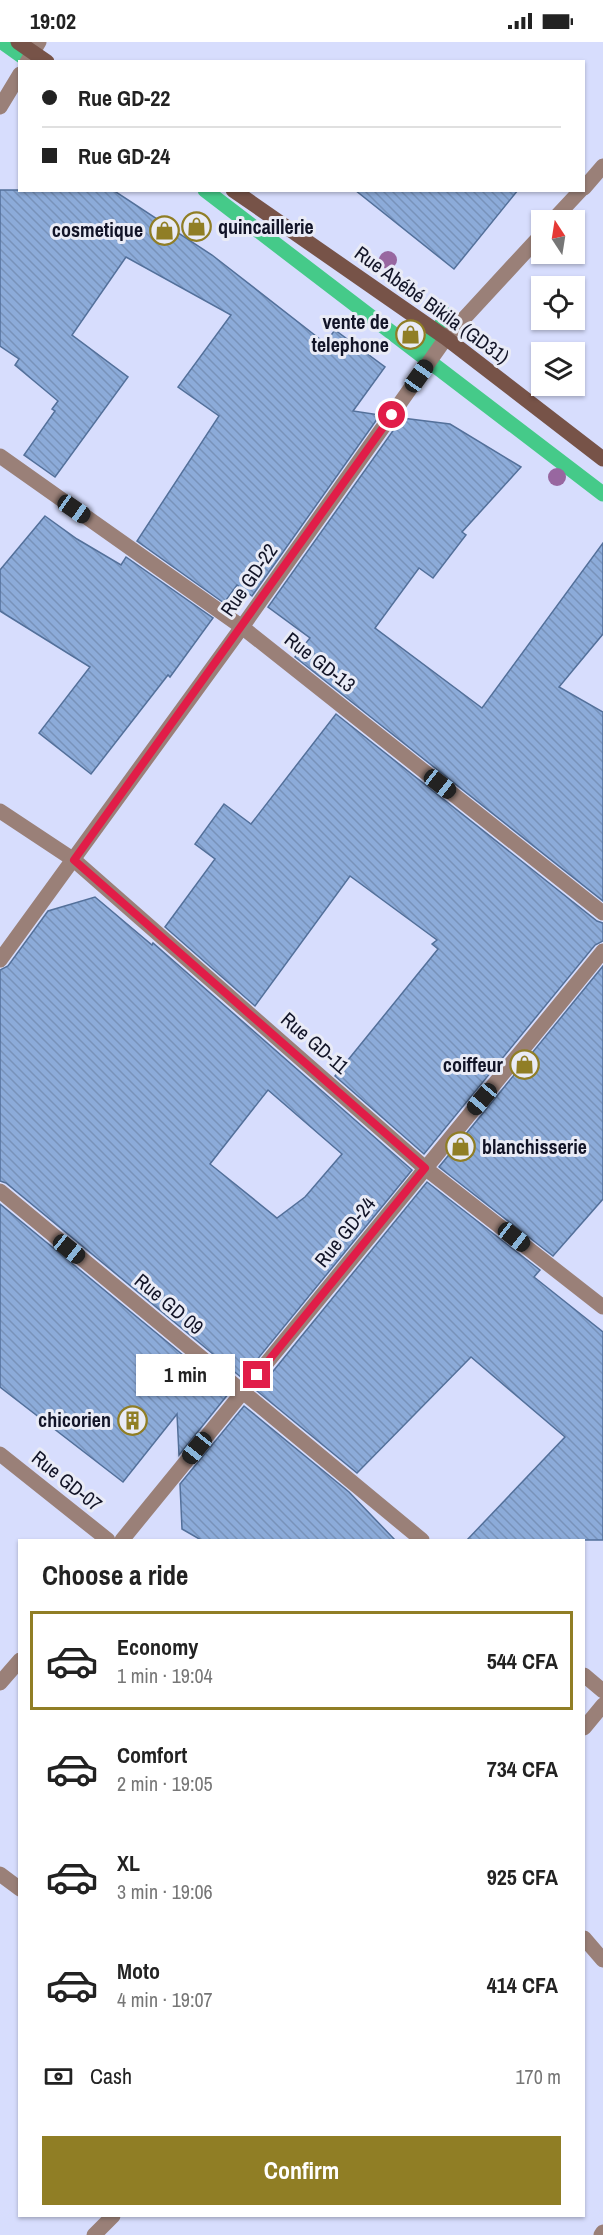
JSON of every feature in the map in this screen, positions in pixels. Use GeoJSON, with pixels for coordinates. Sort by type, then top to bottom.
{"type":"FeatureCollection","features":[{"type":"Feature","properties":{"kind":"main road"},"geometry":{"type":"LineString","coordinates":[[18,42],[33,52]]}},
{"type":"Feature","properties":{"kind":"main road","name":"Rue Abébé Bikila (GD31)"},"geometry":{"type":"LineString","coordinates":[[236,192],[446,338],[603,459]]}},
{"type":"Feature","properties":{"kind":"street"},"geometry":{"type":"LineString","coordinates":[[0,106],[18,77]]}},
{"type":"Feature","properties":{"kind":"street"},"geometry":{"type":"LineString","coordinates":[[585,186],[603,166]]}},
{"type":"Feature","properties":{"kind":"street"},"geometry":{"type":"LineString","coordinates":[[563,210],[579,192]]}},
{"type":"Feature","properties":{"kind":"street","name":"Rue GD-22"},"geometry":{"type":"LineString","coordinates":[[0,960],[242,627],[446,338],[531,246]]}},
{"type":"Feature","properties":{"kind":"street","name":"Rue GD-13"},"geometry":{"type":"LineString","coordinates":[[0,456],[242,627],[603,913]]}},
{"type":"Feature","properties":{"kind":"street","name":"Rue GD-11"},"geometry":{"type":"LineString","coordinates":[[0,811],[74,860],[425,1168],[603,1307]]}},
{"type":"Feature","properties":{"kind":"street","name":"Rue GD-24"},"geometry":{"type":"LineString","coordinates":[[123,1539],[603,951]]}},
{"type":"Feature","properties":{"kind":"street","name":"Rue GD 09"},"geometry":{"type":"LineString","coordinates":[[0,1191],[421,1539]]}},
{"type":"Feature","properties":{"kind":"street","name":"Rue GD-07"},"geometry":{"type":"LineString","coordinates":[[0,1454],[107,1539]]}},
{"type":"Feature","properties":{"kind":"street"},"geometry":{"type":"LineString","coordinates":[[0,1683],[18,1662]]}},
{"type":"Feature","properties":{"kind":"street"},"geometry":{"type":"LineString","coordinates":[[585,1676],[603,1691]]}},
{"type":"Feature","properties":{"kind":"street"},"geometry":{"type":"LineString","coordinates":[[585,1727],[603,1706]]}},
{"type":"Feature","properties":{"kind":"street"},"geometry":{"type":"LineString","coordinates":[[0,1874],[18,1888]]}},
{"type":"Feature","properties":{"kind":"street"},"geometry":{"type":"LineString","coordinates":[[585,1939],[603,1960]]}},
{"type":"Feature","properties":{"kind":"street"},"geometry":{"type":"LineString","coordinates":[[94,2235],[112,2217]]}},
{"type":"Feature","properties":{"kind":"building"},"geometry":{"type":"Polygon","coordinates":[[[0,190],[116,192],[212,255],[325,343],[335,330],[385,367],[353,411],[380,415],[252,596],[237,585],[224,603],[137,541],[219,416],[178,387],[231,315],[126,257],[72,335],[128,377],[55,477],[24,455],[55,411],[52,409],[58,401],[15,365],[19,359],[0,346],[0,190]]]}},
{"type":"Feature","properties":{"kind":"building"},"geometry":{"type":"Polygon","coordinates":[[[358,192],[516,192],[454,269],[358,192]]]}},
{"type":"Feature","properties":{"kind":"building"},"geometry":{"type":"Polygon","coordinates":[[[402,418],[450,424],[521,467],[462,532],[466,535],[433,578],[419,568],[375,628],[482,708],[603,543],[603,634],[559,687],[603,712],[603,901],[295,657],[310,638],[268,607],[402,418]]]}},
{"type":"Feature","properties":{"kind":"building"},"geometry":{"type":"Polygon","coordinates":[[[45,516],[77,539],[121,565],[126,557],[213,618],[170,677],[168,675],[91,774],[39,733],[90,667],[0,611],[0,570],[45,516]]]}},
{"type":"Feature","properties":{"kind":"building"},"geometry":{"type":"Polygon","coordinates":[[[336,714],[597,921],[603,923],[603,941],[595,945],[424,1154],[335,1076],[438,949],[432,944],[437,940],[350,876],[255,1006],[165,927],[215,859],[195,844],[224,804],[251,824],[336,714]]]}},
{"type":"Feature","properties":{"kind":"building"},"geometry":{"type":"Polygon","coordinates":[[[95,897],[152,945],[153,943],[412,1170],[242,1378],[6,1183],[0,1181],[0,970],[8,966],[48,911],[95,897]],[[268,1090],[210,1164],[277,1218],[305,1197],[342,1154],[268,1090]]]}},
{"type":"Feature","properties":{"kind":"building"},"geometry":{"type":"Polygon","coordinates":[[[603,966],[603,1199],[553,1256],[439,1167],[603,966]]]}},
{"type":"Feature","properties":{"kind":"building"},"geometry":{"type":"Polygon","coordinates":[[[427,1182],[540,1270],[534,1277],[603,1332],[603,1540],[468,1539],[565,1437],[471,1357],[357,1473],[257,1391],[427,1182]]]}},
{"type":"Feature","properties":{"kind":"building"},"geometry":{"type":"Polygon","coordinates":[[[0,1204],[229,1393],[179,1455],[177,1414],[123,1482],[0,1387],[0,1204]]]}},
{"type":"Feature","properties":{"kind":"building"},"geometry":{"type":"Polygon","coordinates":[[[244,1406],[349,1492],[394,1539],[199,1539],[182,1529],[180,1484],[244,1406]]]}},
{"type":"Feature","properties":{"kind":"waterway"},"geometry":{"type":"LineString","coordinates":[[2,42],[27,60]]}},
{"type":"Feature","properties":{"kind":"waterway"},"geometry":{"type":"LineString","coordinates":[[208,192],[603,494]]}},
{"type":"Feature","properties":{"kind":"waterway"},"geometry":{"type":"LineString","coordinates":[[424,349],[448,315]]}},
{"type":"Feature","properties":{"kind":"place","name":"quincaillerie"},"geometry":{"type":"Point","coordinates":[197,227]}},
{"type":"Feature","properties":{"kind":"place","name":"cosmetique"},"geometry":{"type":"Point","coordinates":[164,230]}},
{"type":"Feature","properties":{"kind":"place","name":"vente de telephone"},"geometry":{"type":"Point","coordinates":[410,334]}},
{"type":"Feature","properties":{"kind":"place","name":"coiffeur"},"geometry":{"type":"Point","coordinates":[524,1065]}},
{"type":"Feature","properties":{"kind":"place","name":"blanchisserie"},"geometry":{"type":"Point","coordinates":[461,1147]}},
{"type":"Feature","properties":{"kind":"place","name":"chicorien"},"geometry":{"type":"Point","coordinates":[132,1420]}},
{"type":"Feature","properties":{"kind":"route"},"geometry":{"type":"LineString","coordinates":[[257,1375],[425,1168],[74,860],[392,415]]}}]}
